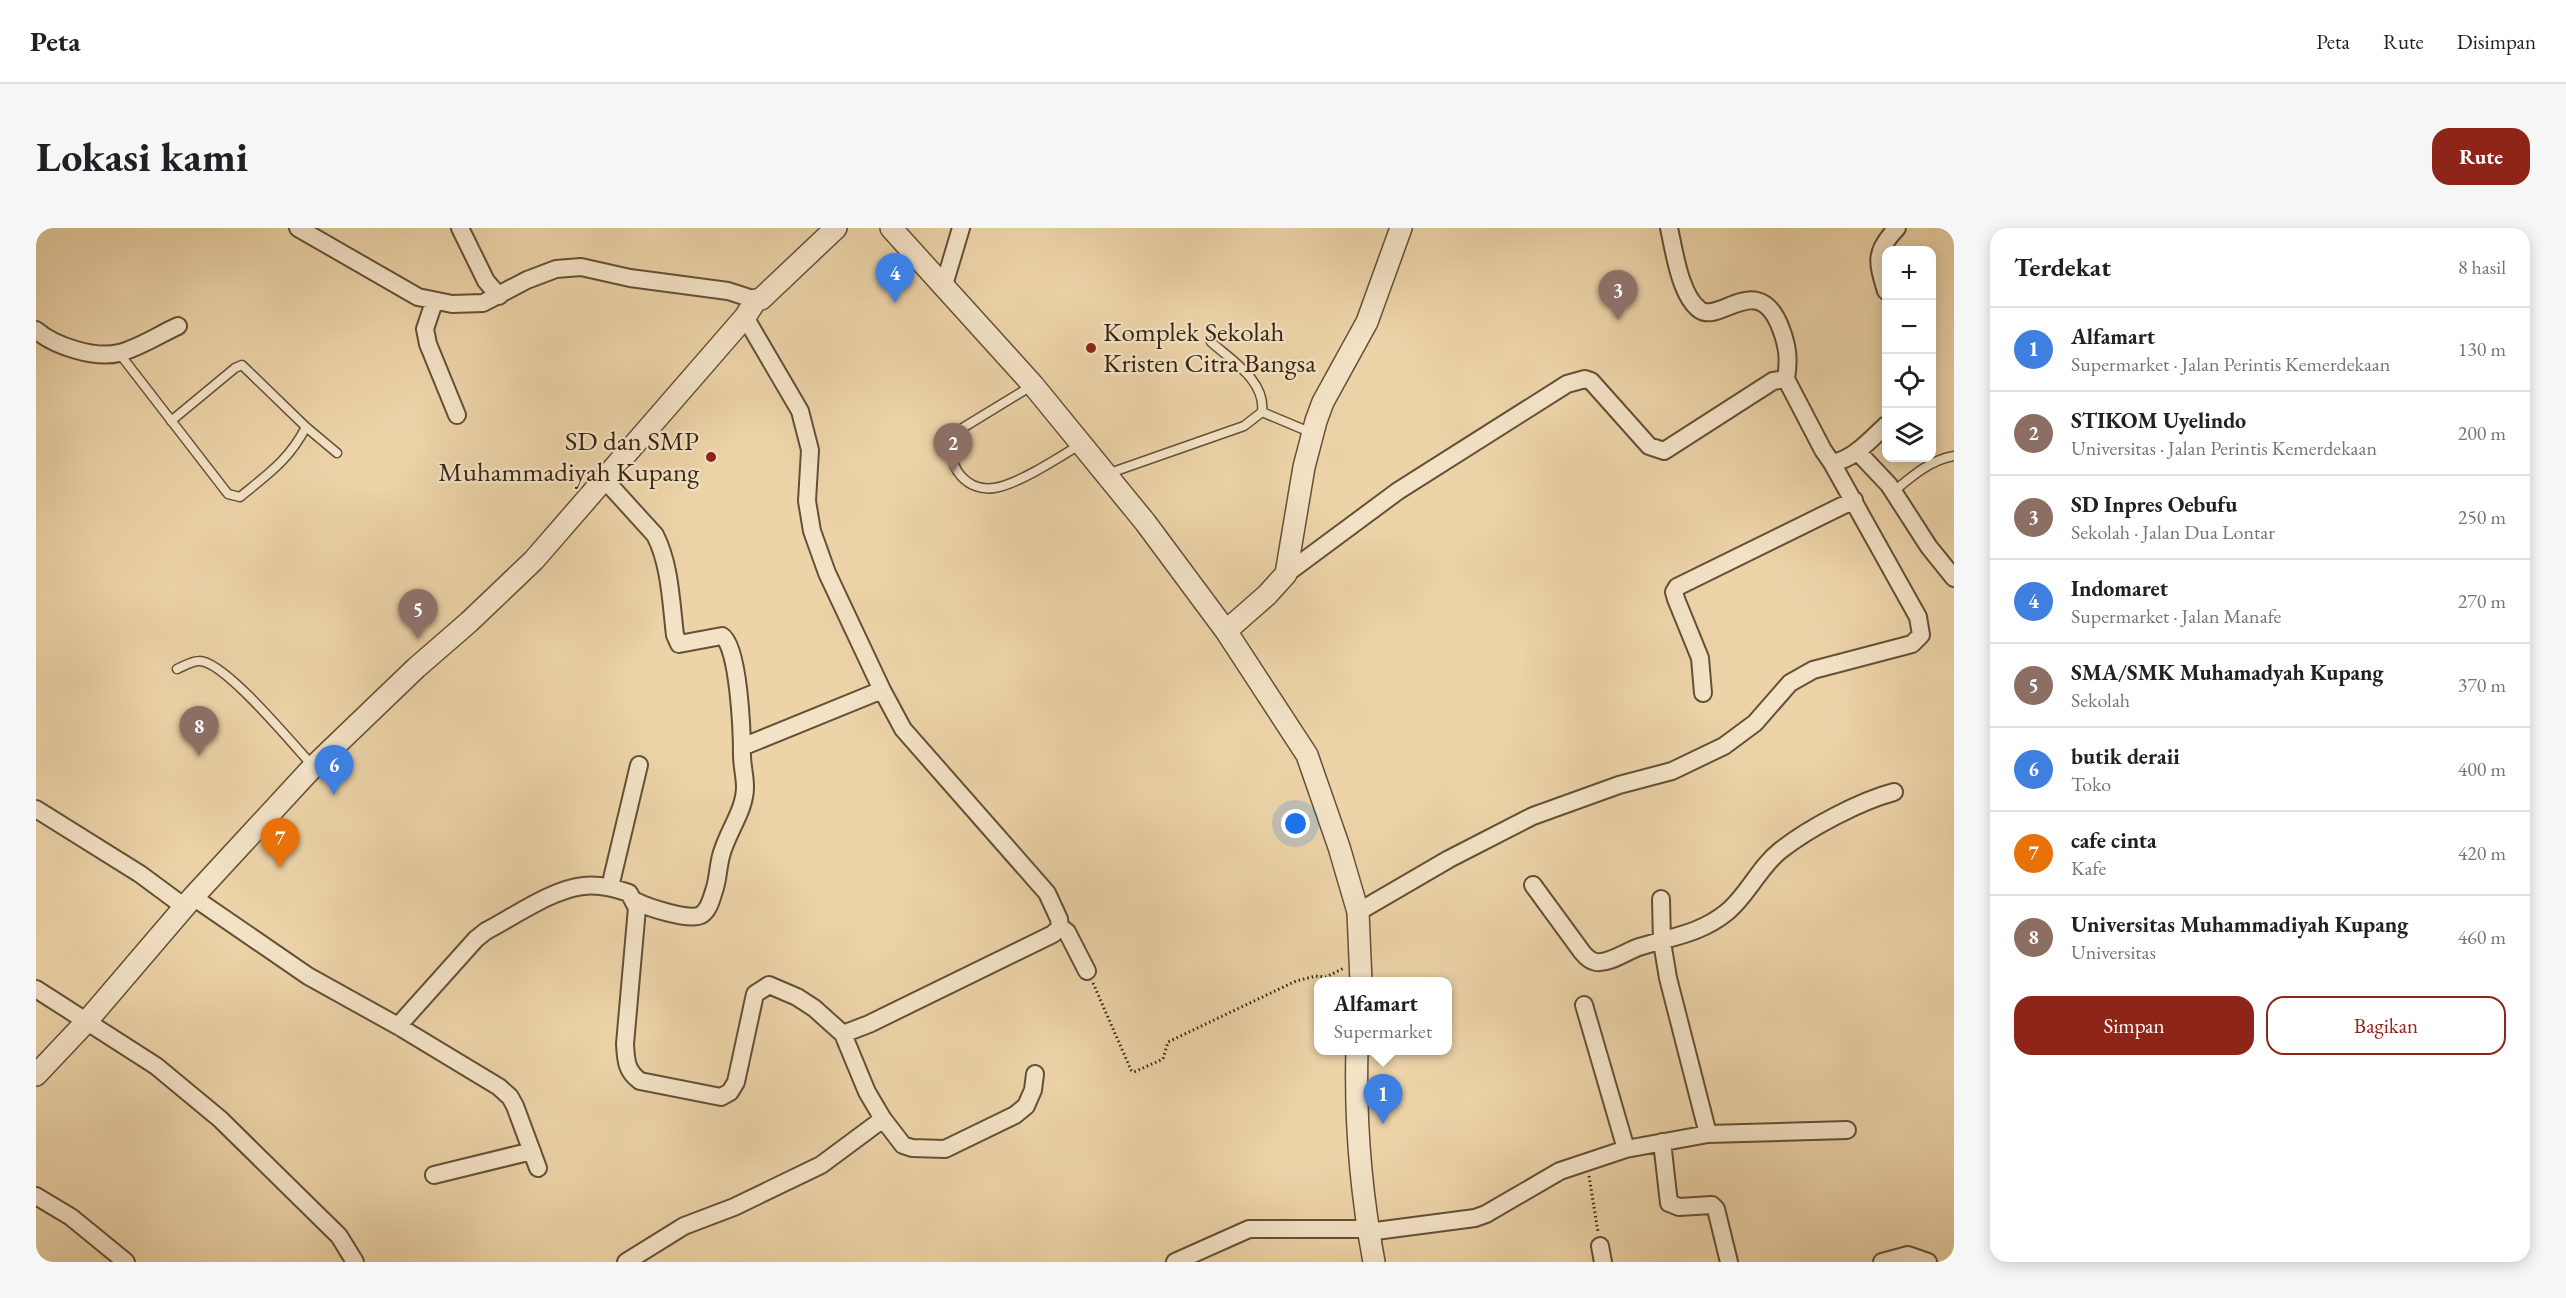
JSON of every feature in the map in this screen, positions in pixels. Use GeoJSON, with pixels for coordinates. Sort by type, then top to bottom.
{"type":"FeatureCollection","features":[{"type":"Feature","properties":{"kind":"street"},"geometry":{"type":"LineString","coordinates":[[298,228],[392,284],[434,302],[468,305],[499,296],[527,280],[556,269],[581,267],[651,282],[728,291],[751,309],[800,411],[810,450],[807,501],[812,531],[828,573],[882,690],[903,729],[1047,893],[1059,919],[1060,927],[1067,932],[1088,971]]}},
{"type":"Feature","properties":{"kind":"street"},"geometry":{"type":"LineString","coordinates":[[460,228],[486,281],[499,296]]}},
{"type":"Feature","properties":{"kind":"street"},"geometry":{"type":"LineString","coordinates":[[36,1075],[87,1021],[313,767],[416,668],[534,560],[761,298],[836,228]]}},
{"type":"Feature","properties":{"kind":"street"},"geometry":{"type":"LineString","coordinates":[[891,228],[1033,385],[1107,474],[1226,631],[1307,755],[1339,847],[1358,912],[1361,977]]}},
{"type":"Feature","properties":{"kind":"street"},"geometry":{"type":"LineString","coordinates":[[944,285],[961,228]]}},
{"type":"Feature","properties":{"kind":"street"},"geometry":{"type":"LineString","coordinates":[[1286,574],[1304,467],[1323,402],[1367,322],[1401,228]]}},
{"type":"Feature","properties":{"kind":"street"},"geometry":{"type":"LineString","coordinates":[[1358,912],[1449,859],[1533,816],[1619,784],[1672,771],[1724,747],[1755,723],[1790,683],[1813,670],[1912,644],[1921,635],[1918,617],[1854,500],[1822,450],[1786,379],[1789,356],[1778,319],[1770,309],[1757,300],[1713,311],[1703,312],[1698,309],[1688,294],[1676,265],[1670,228]]}},
{"type":"Feature","properties":{"kind":"street"},"geometry":{"type":"LineString","coordinates":[[1882,272],[1878,256],[1883,242],[1897,228]]}},
{"type":"Feature","properties":{"kind":"street"},"geometry":{"type":"LineString","coordinates":[[434,302],[424,329],[431,353],[457,415]]}},
{"type":"Feature","properties":{"kind":"street"},"geometry":{"type":"LineString","coordinates":[[36,330],[44,337],[61,345],[105,354],[119,353],[178,326]]}},
{"type":"Feature","properties":{"kind":"street"},"geometry":{"type":"LineString","coordinates":[[1226,631],[1267,595],[1286,574],[1398,491],[1568,384],[1585,379],[1591,381],[1649,446],[1664,451],[1773,381],[1786,379]]}},
{"type":"Feature","properties":{"kind":"street"},"geometry":{"type":"LineString","coordinates":[[1832,463],[1847,458],[1882,429]]}},
{"type":"Feature","properties":{"kind":"street"},"geometry":{"type":"LineString","coordinates":[[1857,451],[1893,492],[1929,547],[1954,578]]}},
{"type":"Feature","properties":{"kind":"street"},"geometry":{"type":"LineString","coordinates":[[605,480],[655,535],[659,543],[677,641],[682,645],[722,636],[726,638],[732,654],[738,689],[745,788],[742,805],[722,855],[716,887],[708,909],[702,914],[692,916],[650,908],[635,901]]}},
{"type":"Feature","properties":{"kind":"street"},"geometry":{"type":"LineString","coordinates":[[1703,693],[1700,657],[1676,599],[1674,592],[1677,587],[1854,500]]}},
{"type":"Feature","properties":{"kind":"street"},"geometry":{"type":"LineString","coordinates":[[742,747],[882,690]]}},
{"type":"Feature","properties":{"kind":"street"},"geometry":{"type":"LineString","coordinates":[[610,887],[639,765]]}},
{"type":"Feature","properties":{"kind":"street"},"geometry":{"type":"LineString","coordinates":[[1533,885],[1590,960],[1599,963],[1640,947],[1688,935],[1712,924],[1730,910],[1757,873],[1780,851],[1810,830],[1880,796],[1894,792]]}},
{"type":"Feature","properties":{"kind":"street"},"geometry":{"type":"LineString","coordinates":[[36,809],[308,976],[399,1026],[499,1087],[510,1097],[538,1168]]}},
{"type":"Feature","properties":{"kind":"street"},"geometry":{"type":"LineString","coordinates":[[399,1026],[486,931],[568,890],[584,886],[610,887],[629,893],[635,901],[638,915],[626,1065],[633,1076],[640,1081],[720,1097],[730,1092],[736,1082],[740,1067],[755,994],[769,985],[797,997],[814,1008],[843,1034],[867,1092],[903,1145],[912,1148],[945,1149],[980,1134],[1026,1106],[1033,1090],[1035,1074]]}},
{"type":"Feature","properties":{"kind":"street"},"geometry":{"type":"LineString","coordinates":[[1661,899],[1662,942],[1668,978],[1708,1134]]}},
{"type":"Feature","properties":{"kind":"street"},"geometry":{"type":"LineString","coordinates":[[843,1034],[869,1024],[1053,934],[1060,927]]}},
{"type":"Feature","properties":{"kind":"street"},"geometry":{"type":"LineString","coordinates":[[36,989],[156,1066],[220,1119],[339,1236],[355,1262]]}},
{"type":"Feature","properties":{"kind":"street"},"geometry":{"type":"LineString","coordinates":[[1584,1005],[1626,1149]]}},
{"type":"Feature","properties":{"kind":"street"},"geometry":{"type":"LineString","coordinates":[[1357,1055],[1357,1121],[1368,1231],[1374,1262]]}},
{"type":"Feature","properties":{"kind":"street"},"geometry":{"type":"LineString","coordinates":[[626,1262],[684,1226],[734,1207],[821,1165],[884,1119]]}},
{"type":"Feature","properties":{"kind":"street"},"geometry":{"type":"LineString","coordinates":[[1175,1262],[1249,1230],[1368,1231],[1476,1218],[1560,1171],[1587,1160],[1626,1149],[1708,1134],[1847,1130]]}},
{"type":"Feature","properties":{"kind":"street"},"geometry":{"type":"LineString","coordinates":[[1662,1142],[1669,1203],[1672,1207],[1712,1205],[1716,1209],[1729,1262]]}},
{"type":"Feature","properties":{"kind":"street"},"geometry":{"type":"LineString","coordinates":[[434,1175],[532,1152]]}},
{"type":"Feature","properties":{"kind":"street"},"geometry":{"type":"LineString","coordinates":[[36,1196],[71,1217],[126,1262]]}},
{"type":"Feature","properties":{"kind":"street"},"geometry":{"type":"LineString","coordinates":[[1882,1262],[1908,1255],[1928,1262]]}},
{"type":"Feature","properties":{"kind":"lane"},"geometry":{"type":"LineString","coordinates":[[1107,474],[1244,426],[1262,412],[1263,405],[1256,385],[1211,342]]}},
{"type":"Feature","properties":{"kind":"lane"},"geometry":{"type":"LineString","coordinates":[[119,353],[228,494],[240,497],[296,448],[306,427]]}},
{"type":"Feature","properties":{"kind":"lane"},"geometry":{"type":"LineString","coordinates":[[171,421],[235,368],[242,366],[337,453]]}},
{"type":"Feature","properties":{"kind":"lane"},"geometry":{"type":"LineString","coordinates":[[1033,385],[956,432],[952,446],[952,460],[958,473],[968,483],[981,488],[995,488],[1035,472],[1082,444]]}},
{"type":"Feature","properties":{"kind":"lane"},"geometry":{"type":"LineString","coordinates":[[1262,412],[1313,433]]}},
{"type":"Feature","properties":{"kind":"lane"},"geometry":{"type":"LineString","coordinates":[[1893,492],[1925,467],[1942,458],[1954,456]]}},
{"type":"Feature","properties":{"kind":"lane"},"geometry":{"type":"LineString","coordinates":[[177,669],[198,661],[209,663],[221,671],[257,704],[313,767]]}},
{"type":"Feature","properties":{"kind":"path"},"geometry":{"type":"LineString","coordinates":[[1088,971],[1131,1070],[1134,1072],[1163,1059],[1168,1042],[1296,981],[1316,976],[1326,977],[1360,960]]}},
{"type":"Feature","properties":{"kind":"path"},"geometry":{"type":"LineString","coordinates":[[1587,1160],[1601,1254]]}},
{"type":"Feature","properties":{"kind":"place","name":"Indomaret"},"geometry":{"type":"Point","coordinates":[895,303]}},
{"type":"Feature","properties":{"kind":"place","name":"SD Inpres Oebufu"},"geometry":{"type":"Point","coordinates":[1618,320]}},
{"type":"Feature","properties":{"kind":"place","name":"Komplek Sekolah Kristen Citra Bangsa"},"geometry":{"type":"Point","coordinates":[1091,348]}},
{"type":"Feature","properties":{"kind":"place","name":"SD dan SMP Muhammadiyah Kupang"},"geometry":{"type":"Point","coordinates":[711,457]}},
{"type":"Feature","properties":{"kind":"place","name":"STIKOM Uyelindo"},"geometry":{"type":"Point","coordinates":[953,473]}},
{"type":"Feature","properties":{"kind":"place","name":"SMA/SMK Muhamadyah Kupang"},"geometry":{"type":"Point","coordinates":[418,639]}},
{"type":"Feature","properties":{"kind":"place","name":"Universitas Muhammadiyah Kupang"},"geometry":{"type":"Point","coordinates":[199,756]}},
{"type":"Feature","properties":{"kind":"place","name":"butik deraii"},"geometry":{"type":"Point","coordinates":[334,795]}},
{"type":"Feature","properties":{"kind":"place","name":"cafe cinta"},"geometry":{"type":"Point","coordinates":[280,868]}},
{"type":"Feature","properties":{"kind":"place","name":"Alfamart"},"geometry":{"type":"Point","coordinates":[1383,1124]}}]}
